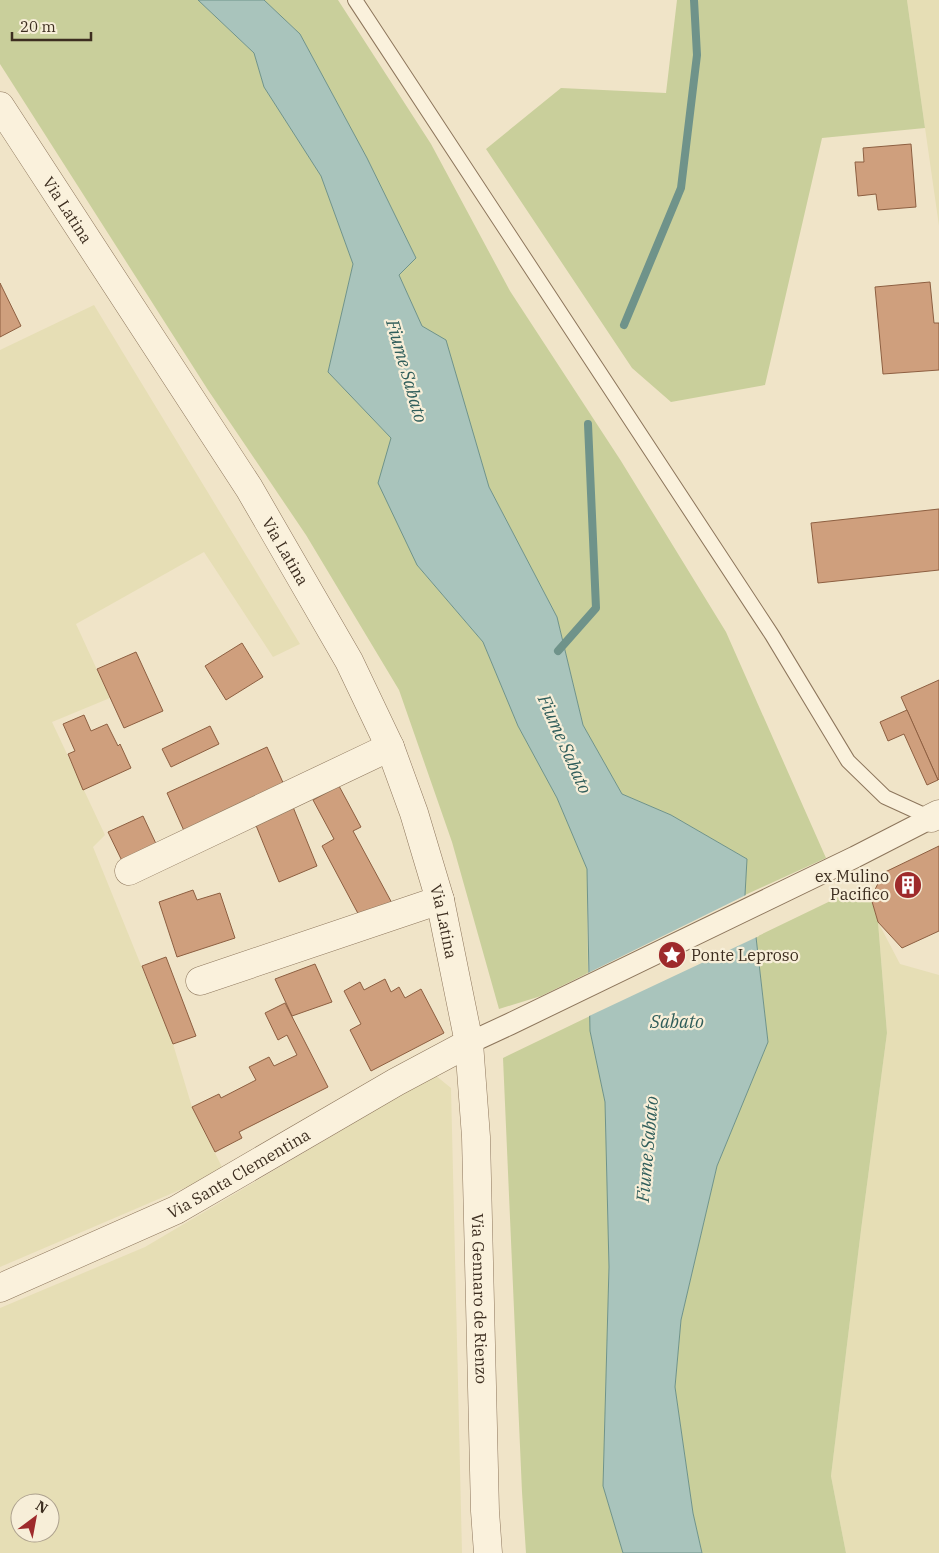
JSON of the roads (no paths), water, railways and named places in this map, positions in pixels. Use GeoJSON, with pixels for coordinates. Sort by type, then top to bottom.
{"type":"FeatureCollection","features":[{"type":"Feature","properties":{"kind":"street","name":"Via Latina"},"geometry":{"type":"LineString","coordinates":[[0,106],[249,488],[349,661],[390,748],[414,813],[440,900],[469,1043]]}},
{"type":"Feature","properties":{"kind":"street"},"geometry":{"type":"LineString","coordinates":[[129,871],[390,748]]}},
{"type":"Feature","properties":{"kind":"street"},"geometry":{"type":"LineString","coordinates":[[469,1043],[855,857],[935,816]]}},
{"type":"Feature","properties":{"kind":"street"},"geometry":{"type":"LineString","coordinates":[[200,981],[440,900]]}},
{"type":"Feature","properties":{"kind":"street","name":"Via Santa Clementina"},"geometry":{"type":"LineString","coordinates":[[0,1288],[176,1210],[396,1082],[469,1043]]}},
{"type":"Feature","properties":{"kind":"street","name":"Via Gennaro de Rienzo"},"geometry":{"type":"LineString","coordinates":[[469,1043],[476,1137],[485,1511],[488,1553]]}},
{"type":"Feature","properties":{"kind":"lane"},"geometry":{"type":"LineString","coordinates":[[355,0],[772,635],[848,761],[884,797],[935,816]]}},
{"type":"Feature","properties":{"kind":"water","name":"Sabato"},"geometry":{"type":"Polygon","coordinates":[[[198,0],[264,0],[300,34],[367,158],[416,258],[399,275],[422,326],[446,340],[489,487],[557,617],[583,725],[622,794],[671,815],[747,859],[745,895],[756,937],[768,1042],[717,1166],[681,1320],[675,1387],[693,1513],[702,1553],[623,1553],[603,1486],[609,1267],[605,1102],[590,1031],[587,869],[557,798],[518,726],[483,642],[417,565],[378,483],[391,438],[328,372],[353,264],[321,176],[264,87],[254,53],[198,0]]]}},
{"type":"Feature","properties":{"kind":"waterway"},"geometry":{"type":"LineString","coordinates":[[624,325],[681,188],[697,55],[694,0]]}},
{"type":"Feature","properties":{"kind":"waterway"},"geometry":{"type":"LineString","coordinates":[[558,651],[596,608],[588,424]]}},
{"type":"Feature","properties":{"kind":"place","name":"ex Mulino Pacifico"},"geometry":{"type":"Point","coordinates":[908,885]}},
{"type":"Feature","properties":{"kind":"place","name":"Ponte Leproso"},"geometry":{"type":"Point","coordinates":[672,955]}},
{"type":"Feature","properties":{"kind":"water label","name":"Fiume Sabato"},"geometry":{"type":"Point","coordinates":[407,371]}},
{"type":"Feature","properties":{"kind":"water label","name":"Fiume Sabato"},"geometry":{"type":"Point","coordinates":[565,744]}},
{"type":"Feature","properties":{"kind":"water label","name":"Fiume Sabato"},"geometry":{"type":"Point","coordinates":[647,1149]}}]}
